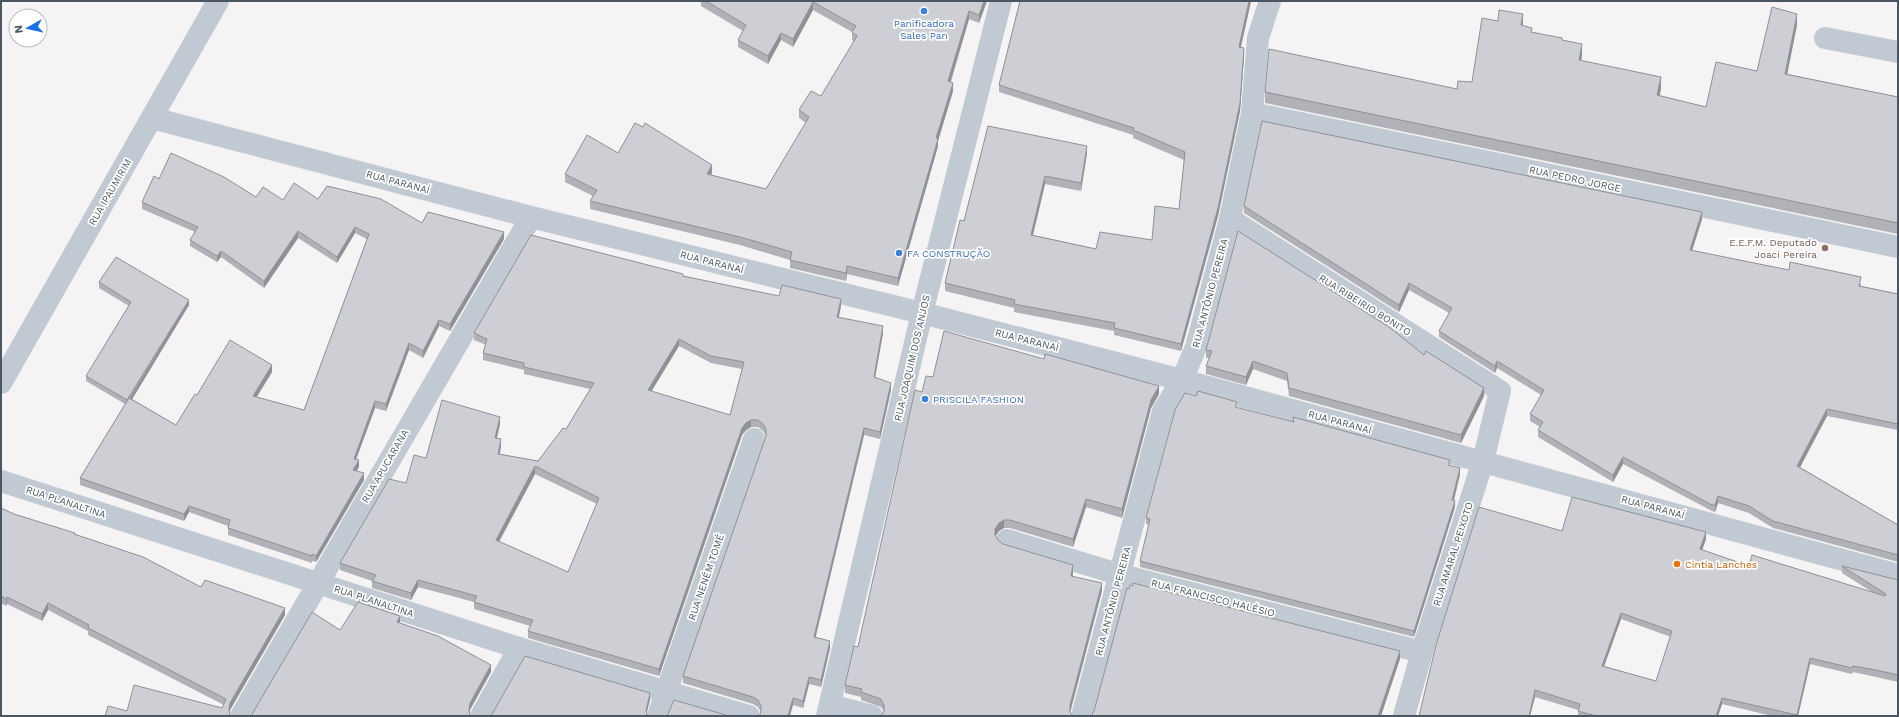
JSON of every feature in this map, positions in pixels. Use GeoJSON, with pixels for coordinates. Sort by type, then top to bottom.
{"type":"FeatureCollection","features":[{"type":"Feature","properties":{"kind":"street","name":"RUA IPAUMIRIM"},"geometry":{"type":"LineString","coordinates":[[1,383],[218,1]]}},
{"type":"Feature","properties":{"kind":"street","name":"RUA JOAQUIM DOS ANJOS"},"geometry":{"type":"LineString","coordinates":[[829,710],[922,313],[1002,1]]}},
{"type":"Feature","properties":{"kind":"street","name":"RUA ANTÔNIO PEREIRA"},"geometry":{"type":"LineString","coordinates":[[1082,716],[1121,575],[1163,411],[1182,380],[1196,347],[1230,219],[1252,113],[1258,38],[1270,1]]}},
{"type":"Feature","properties":{"kind":"street"},"geometry":{"type":"LineString","coordinates":[[1826,38],[1898,52]]}},
{"type":"Feature","properties":{"kind":"street","name":"RUA PEDRO JORGE"},"geometry":{"type":"LineString","coordinates":[[1252,113],[1898,247]]}},
{"type":"Feature","properties":{"kind":"street","name":"RUA PARANAÍ"},"geometry":{"type":"LineString","coordinates":[[152,118],[531,217],[922,313],[1182,380],[1898,575]]}},
{"type":"Feature","properties":{"kind":"street","name":"RUA APUCARANA"},"geometry":{"type":"LineString","coordinates":[[241,716],[531,217]]}},
{"type":"Feature","properties":{"kind":"street","name":"RUA RIBEIRIO BONITO"},"geometry":{"type":"LineString","coordinates":[[1230,219],[1500,391]]}},
{"type":"Feature","properties":{"kind":"street","name":"RUA AMARAL PEIXOTO"},"geometry":{"type":"LineString","coordinates":[[1404,716],[1422,652],[1483,461],[1500,391]]}},
{"type":"Feature","properties":{"kind":"street","name":"RUA NENÉM TOMÉ"},"geometry":{"type":"LineString","coordinates":[[658,716],[754,439]]}},
{"type":"Feature","properties":{"kind":"street","name":"RUA PLANALTINA"},"geometry":{"type":"LineString","coordinates":[[1,481],[519,648],[667,690],[749,716]]}},
{"type":"Feature","properties":{"kind":"street","name":"RUA FRANCISCO HALÉSIO"},"geometry":{"type":"LineString","coordinates":[[1007,540],[1121,575],[1422,652]]}},
{"type":"Feature","properties":{"kind":"street"},"geometry":{"type":"LineString","coordinates":[[480,716],[519,648]]}},
{"type":"Feature","properties":{"kind":"street"},"geometry":{"type":"LineString","coordinates":[[829,710],[872,716]]}},
{"type":"Feature","properties":{"kind":"building"},"geometry":{"type":"Polygon","coordinates":[[[706,1],[984,1],[979,15],[969,11],[948,81],[953,83],[936,138],[938,139],[898,278],[847,266],[846,273],[790,260],[792,252],[740,237],[590,201],[597,190],[565,174],[587,135],[618,153],[635,123],[643,127],[645,123],[712,165],[707,174],[766,189],[809,117],[799,110],[811,91],[821,96],[857,36],[852,32],[856,26],[813,2],[793,39],[781,33],[768,56],[738,40],[746,25],[706,1]]]}},
{"type":"Feature","properties":{"kind":"building"},"geometry":{"type":"Polygon","coordinates":[[[1020,1],[1249,1],[1239,47],[1244,48],[1240,103],[1218,208],[1181,344],[1114,328],[1115,323],[1014,304],[1015,300],[945,283],[960,220],[964,221],[988,126],[1087,146],[1081,183],[1045,176],[1031,235],[1096,249],[1100,232],[1152,240],[1155,206],[1179,209],[1185,152],[1133,130],[1134,128],[999,85],[1020,1]]]}},
{"type":"Feature","properties":{"kind":"building"},"geometry":{"type":"Polygon","coordinates":[[[1772,7],[1797,14],[1785,74],[1898,97],[1898,223],[1265,92],[1269,49],[1457,89],[1458,81],[1472,82],[1482,18],[1498,21],[1499,10],[1523,14],[1521,25],[1532,28],[1531,32],[1562,38],[1562,40],[1582,44],[1579,60],[1661,77],[1657,95],[1706,107],[1716,62],[1757,71],[1772,7]]]}},
{"type":"Feature","properties":{"kind":"building"},"geometry":{"type":"Polygon","coordinates":[[[1262,121],[1702,212],[1690,250],[1789,270],[1790,262],[1861,277],[1859,286],[1898,294],[1898,424],[1827,409],[1797,466],[1898,525],[1898,555],[1773,521],[1749,506],[1718,496],[1715,505],[1712,505],[1623,457],[1613,475],[1538,430],[1543,422],[1530,414],[1544,390],[1497,361],[1495,366],[1439,331],[1452,308],[1409,283],[1399,305],[1244,206],[1262,121]]]}},
{"type":"Feature","properties":{"kind":"building"},"geometry":{"type":"Polygon","coordinates":[[[171,153],[224,177],[256,197],[263,187],[283,200],[294,183],[318,199],[327,186],[381,199],[422,223],[428,212],[504,232],[450,324],[439,320],[423,351],[409,343],[386,404],[375,401],[354,459],[359,460],[353,470],[364,473],[316,556],[312,554],[312,556],[228,528],[230,520],[189,506],[184,514],[80,478],[129,398],[176,425],[195,394],[197,395],[230,340],[272,365],[253,396],[304,410],[369,234],[355,227],[337,257],[298,231],[264,281],[221,251],[217,256],[190,240],[198,227],[142,202],[154,176],[159,179],[171,153]]]}},
{"type":"Feature","properties":{"kind":"building"},"geometry":{"type":"Polygon","coordinates":[[[1238,231],[1389,327],[1424,355],[1426,351],[1484,388],[1461,435],[1289,388],[1287,373],[1253,361],[1246,377],[1206,366],[1212,351],[1206,350],[1238,231]]]}},
{"type":"Feature","properties":{"kind":"building"},"geometry":{"type":"Polygon","coordinates":[[[531,235],[683,274],[683,276],[779,296],[782,285],[841,299],[837,317],[883,326],[874,377],[891,383],[880,432],[864,428],[814,637],[830,641],[821,680],[809,677],[803,701],[793,698],[788,716],[759,716],[761,706],[758,700],[753,697],[683,676],[766,436],[766,429],[758,420],[751,420],[742,428],[659,669],[528,631],[533,620],[474,602],[477,596],[418,580],[411,593],[372,581],[376,575],[340,563],[389,479],[406,483],[414,455],[426,458],[442,400],[500,417],[495,438],[501,439],[498,454],[538,461],[563,428],[566,429],[594,383],[524,367],[524,363],[483,353],[487,339],[474,333],[531,235]],[[679,339],[648,390],[730,415],[744,362],[711,356],[679,339]],[[535,466],[496,540],[568,572],[599,498],[535,466]]]}},
{"type":"Feature","properties":{"kind":"building"},"geometry":{"type":"Polygon","coordinates":[[[116,257],[189,300],[127,400],[86,376],[131,302],[99,282],[116,257]]]}},
{"type":"Feature","properties":{"kind":"building"},"geometry":{"type":"Polygon","coordinates":[[[944,331],[1044,359],[1045,354],[1159,386],[1151,400],[1122,509],[1086,499],[1073,539],[1010,520],[1004,520],[999,523],[995,529],[995,535],[1003,544],[1073,565],[1071,576],[1102,583],[1070,705],[1070,712],[1073,716],[881,716],[884,711],[884,705],[881,699],[861,692],[862,689],[845,685],[854,646],[858,647],[915,390],[922,392],[926,376],[933,377],[944,331]]]}},
{"type":"Feature","properties":{"kind":"building"},"geometry":{"type":"Polygon","coordinates":[[[1198,391],[1237,402],[1235,407],[1294,422],[1293,417],[1450,460],[1448,465],[1460,468],[1452,500],[1455,501],[1414,631],[1140,561],[1150,519],[1146,518],[1175,410],[1185,393],[1196,396],[1198,391]]]}},
{"type":"Feature","properties":{"kind":"building"},"geometry":{"type":"Polygon","coordinates":[[[1572,497],[1706,532],[1700,549],[1749,566],[1752,555],[1885,596],[1886,594],[1842,566],[1898,580],[1898,675],[1853,666],[1852,668],[1810,658],[1797,715],[1722,698],[1716,716],[1596,716],[1578,711],[1580,704],[1535,690],[1529,716],[1419,716],[1436,645],[1479,507],[1562,531],[1572,497]],[[1621,613],[1602,666],[1656,681],[1672,631],[1621,613]]]}},
{"type":"Feature","properties":{"kind":"building"},"geometry":{"type":"Polygon","coordinates":[[[1,508],[14,514],[75,533],[74,534],[143,557],[201,587],[205,580],[285,608],[230,703],[229,709],[231,716],[105,716],[108,706],[127,711],[134,685],[222,708],[226,699],[88,628],[89,625],[48,603],[42,614],[7,597],[6,599],[1,596],[1,508]]]}},
{"type":"Feature","properties":{"kind":"building"},"geometry":{"type":"Polygon","coordinates":[[[1133,583],[1400,651],[1378,716],[1091,716],[1094,711],[1127,588],[1129,589],[1130,585],[1133,586],[1133,583]]]}},
{"type":"Feature","properties":{"kind":"building"},"geometry":{"type":"Polygon","coordinates":[[[358,602],[400,616],[397,622],[438,636],[491,665],[470,703],[469,710],[471,716],[251,716],[312,612],[340,630],[358,602]]]}},
{"type":"Feature","properties":{"kind":"building"},"geometry":{"type":"Polygon","coordinates":[[[525,656],[650,693],[646,711],[648,716],[491,716],[525,656]]]}},
{"type":"Feature","properties":{"kind":"building"},"geometry":{"type":"Polygon","coordinates":[[[674,700],[729,716],[667,716],[674,700]]]}},
{"type":"Feature","properties":{"kind":"place","name":"Panificadora Sales Pan"},"geometry":{"type":"Point","coordinates":[924,11]}},
{"type":"Feature","properties":{"kind":"place","name":"E.E.F.M. Deputado Joaci Pereira"},"geometry":{"type":"Point","coordinates":[1825,248]}},
{"type":"Feature","properties":{"kind":"place","name":"FA CONSTRUÇÃO"},"geometry":{"type":"Point","coordinates":[899,253]}},
{"type":"Feature","properties":{"kind":"place","name":"PRISCILA FASHION"},"geometry":{"type":"Point","coordinates":[925,399]}},
{"type":"Feature","properties":{"kind":"place","name":"Cintia Lanches"},"geometry":{"type":"Point","coordinates":[1677,564]}}]}
